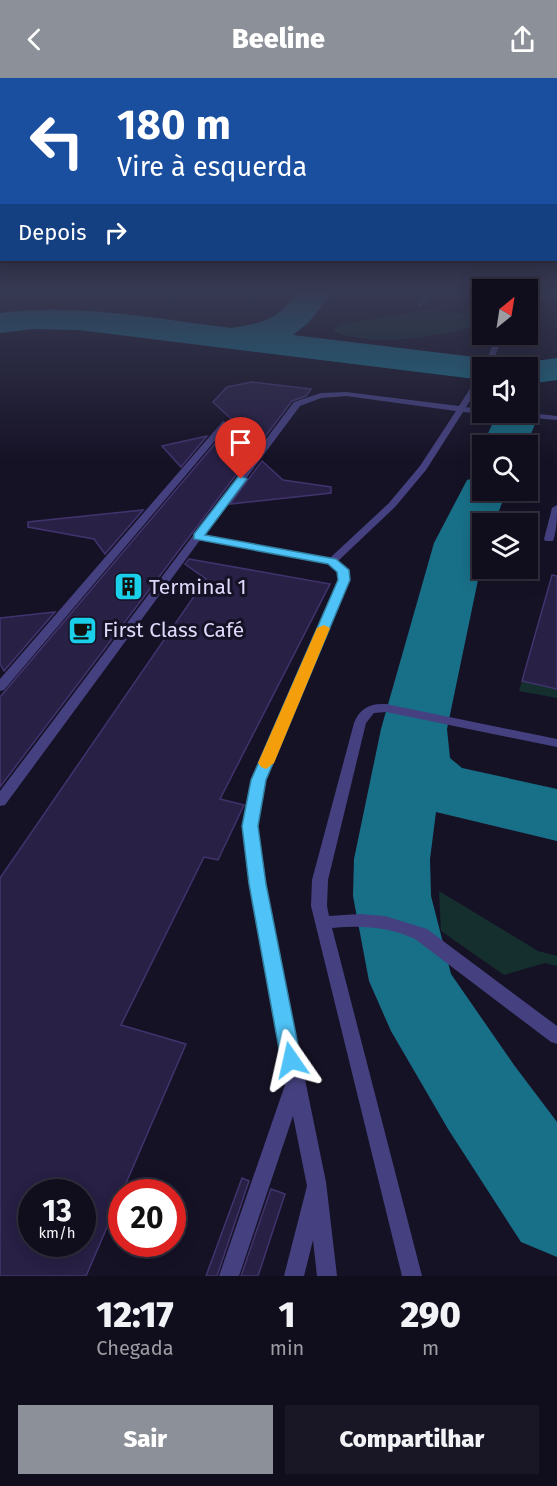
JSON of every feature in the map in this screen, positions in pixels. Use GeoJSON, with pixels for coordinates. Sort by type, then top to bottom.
{"type":"FeatureCollection","features":[{"type":"Feature","properties":{"kind":"lane"},"geometry":{"type":"LineString","coordinates":[[0,801],[297,404],[310,397],[346,394],[472,410]]}},
{"type":"Feature","properties":{"kind":"lane"},"geometry":{"type":"LineString","coordinates":[[332,561],[392,505],[411,483],[472,394]]}},
{"type":"Feature","properties":{"kind":"lane"},"geometry":{"type":"LineString","coordinates":[[538,416],[557,418]]}},
{"type":"Feature","properties":{"kind":"lane"},"geometry":{"type":"LineString","coordinates":[[0,687],[226,423]]}},
{"type":"Feature","properties":{"kind":"lane"},"geometry":{"type":"LineString","coordinates":[[549,538],[557,508]]}},
{"type":"Feature","properties":{"kind":"lane"},"geometry":{"type":"LineString","coordinates":[[198,537],[332,561],[343,570],[344,580],[259,780],[250,826],[257,884],[316,1182],[327,1276]]}},
{"type":"Feature","properties":{"kind":"lane"},"geometry":{"type":"LineString","coordinates":[[412,1276],[319,906],[320,880],[360,723],[371,709],[386,708],[557,743]]}},
{"type":"Feature","properties":{"kind":"lane"},"geometry":{"type":"LineString","coordinates":[[323,923],[360,919],[410,928],[557,1036]]}},
{"type":"Feature","properties":{"kind":"lane"},"geometry":{"type":"LineString","coordinates":[[229,1276],[295,1082]]}},
{"type":"Feature","properties":{"kind":"lane"},"geometry":{"type":"LineString","coordinates":[[294,1276],[316,1182]]}},
{"type":"Feature","properties":{"kind":"green space"},"geometry":{"type":"Polygon","coordinates":[[[522,681],[557,689],[557,698],[519,691],[522,681]]]}},
{"type":"Feature","properties":{"kind":"green space"},"geometry":{"type":"Polygon","coordinates":[[[439,891],[538,951],[557,956],[557,966],[545,963],[504,975],[441,931],[439,891]]]}},
{"type":"Feature","properties":{"kind":"building","name":"Terminal 1"},"geometry":{"type":"Polygon","coordinates":[[[252,382],[311,389],[306,396],[292,401],[0,787],[0,697],[225,432],[242,429],[213,402],[227,387],[252,382]]]}},
{"type":"Feature","properties":{"kind":"building"},"geometry":{"type":"Polygon","coordinates":[[[207,436],[181,467],[162,446],[207,436]]]}},
{"type":"Feature","properties":{"kind":"building"},"geometry":{"type":"Polygon","coordinates":[[[262,461],[283,480],[331,487],[331,493],[230,504],[262,461]]]}},
{"type":"Feature","properties":{"kind":"building"},"geometry":{"type":"Polygon","coordinates":[[[143,510],[105,554],[94,539],[28,527],[28,522],[143,510]]]}},
{"type":"Feature","properties":{"kind":"building"},"geometry":{"type":"Polygon","coordinates":[[[189,559],[330,584],[220,799],[244,805],[218,860],[204,857],[121,1025],[186,1044],[128,1179],[108,1179],[108,1225],[96,1253],[96,1179],[18,1179],[18,1257],[94,1257],[86,1276],[0,1276],[0,878],[206,579],[185,564],[189,559]]]}},
{"type":"Feature","properties":{"kind":"building"},"geometry":{"type":"Polygon","coordinates":[[[552,575],[557,576],[557,689],[522,681],[552,575]]]}},
{"type":"Feature","properties":{"kind":"building"},"geometry":{"type":"Polygon","coordinates":[[[55,612],[4,671],[0,664],[0,618],[55,612]]]}},
{"type":"Feature","properties":{"kind":"building"},"geometry":{"type":"Polygon","coordinates":[[[242,1178],[249,1181],[217,1276],[206,1276],[242,1178]]]}},
{"type":"Feature","properties":{"kind":"building"},"geometry":{"type":"Polygon","coordinates":[[[271,1189],[285,1194],[258,1276],[241,1276],[271,1189]]]}},
{"type":"Feature","properties":{"kind":"taxiway"},"geometry":{"type":"LineString","coordinates":[[326,350],[472,368]]}},
{"type":"Feature","properties":{"kind":"taxiway"},"geometry":{"type":"LineString","coordinates":[[538,371],[557,369]]}},
{"type":"Feature","properties":{"kind":"taxiway"},"geometry":{"type":"LineString","coordinates":[[509,435],[514,423]]}},
{"type":"Feature","properties":{"kind":"taxiway"},"geometry":{"type":"LineString","coordinates":[[414,729],[460,543],[479,501]]}},
{"type":"Feature","properties":{"kind":"taxiway"},"geometry":{"type":"LineString","coordinates":[[414,729],[418,766],[435,785],[446,790],[557,815]]}},
{"type":"Feature","properties":{"kind":"taxiway"},"geometry":{"type":"LineString","coordinates":[[414,729],[392,859],[392,896],[411,981],[422,1004],[481,1097],[557,1206]]}},
{"type":"Feature","properties":{"kind":"slow traffic"},"geometry":{"type":"LineString","coordinates":[[266,763],[324,628]]}},
{"type":"Feature","properties":{"kind":"place","name":"Terminal 1"},"geometry":{"type":"Point","coordinates":[128,587]}},
{"type":"Feature","properties":{"kind":"place","name":"First Class Café"},"geometry":{"type":"Point","coordinates":[82,630]}},
{"type":"Feature","properties":{"kind":"route"},"geometry":{"type":"LineString","coordinates":[[241,479],[198,537],[332,561],[343,570],[344,580],[259,780],[250,826],[257,884],[291,1060]]}}]}
